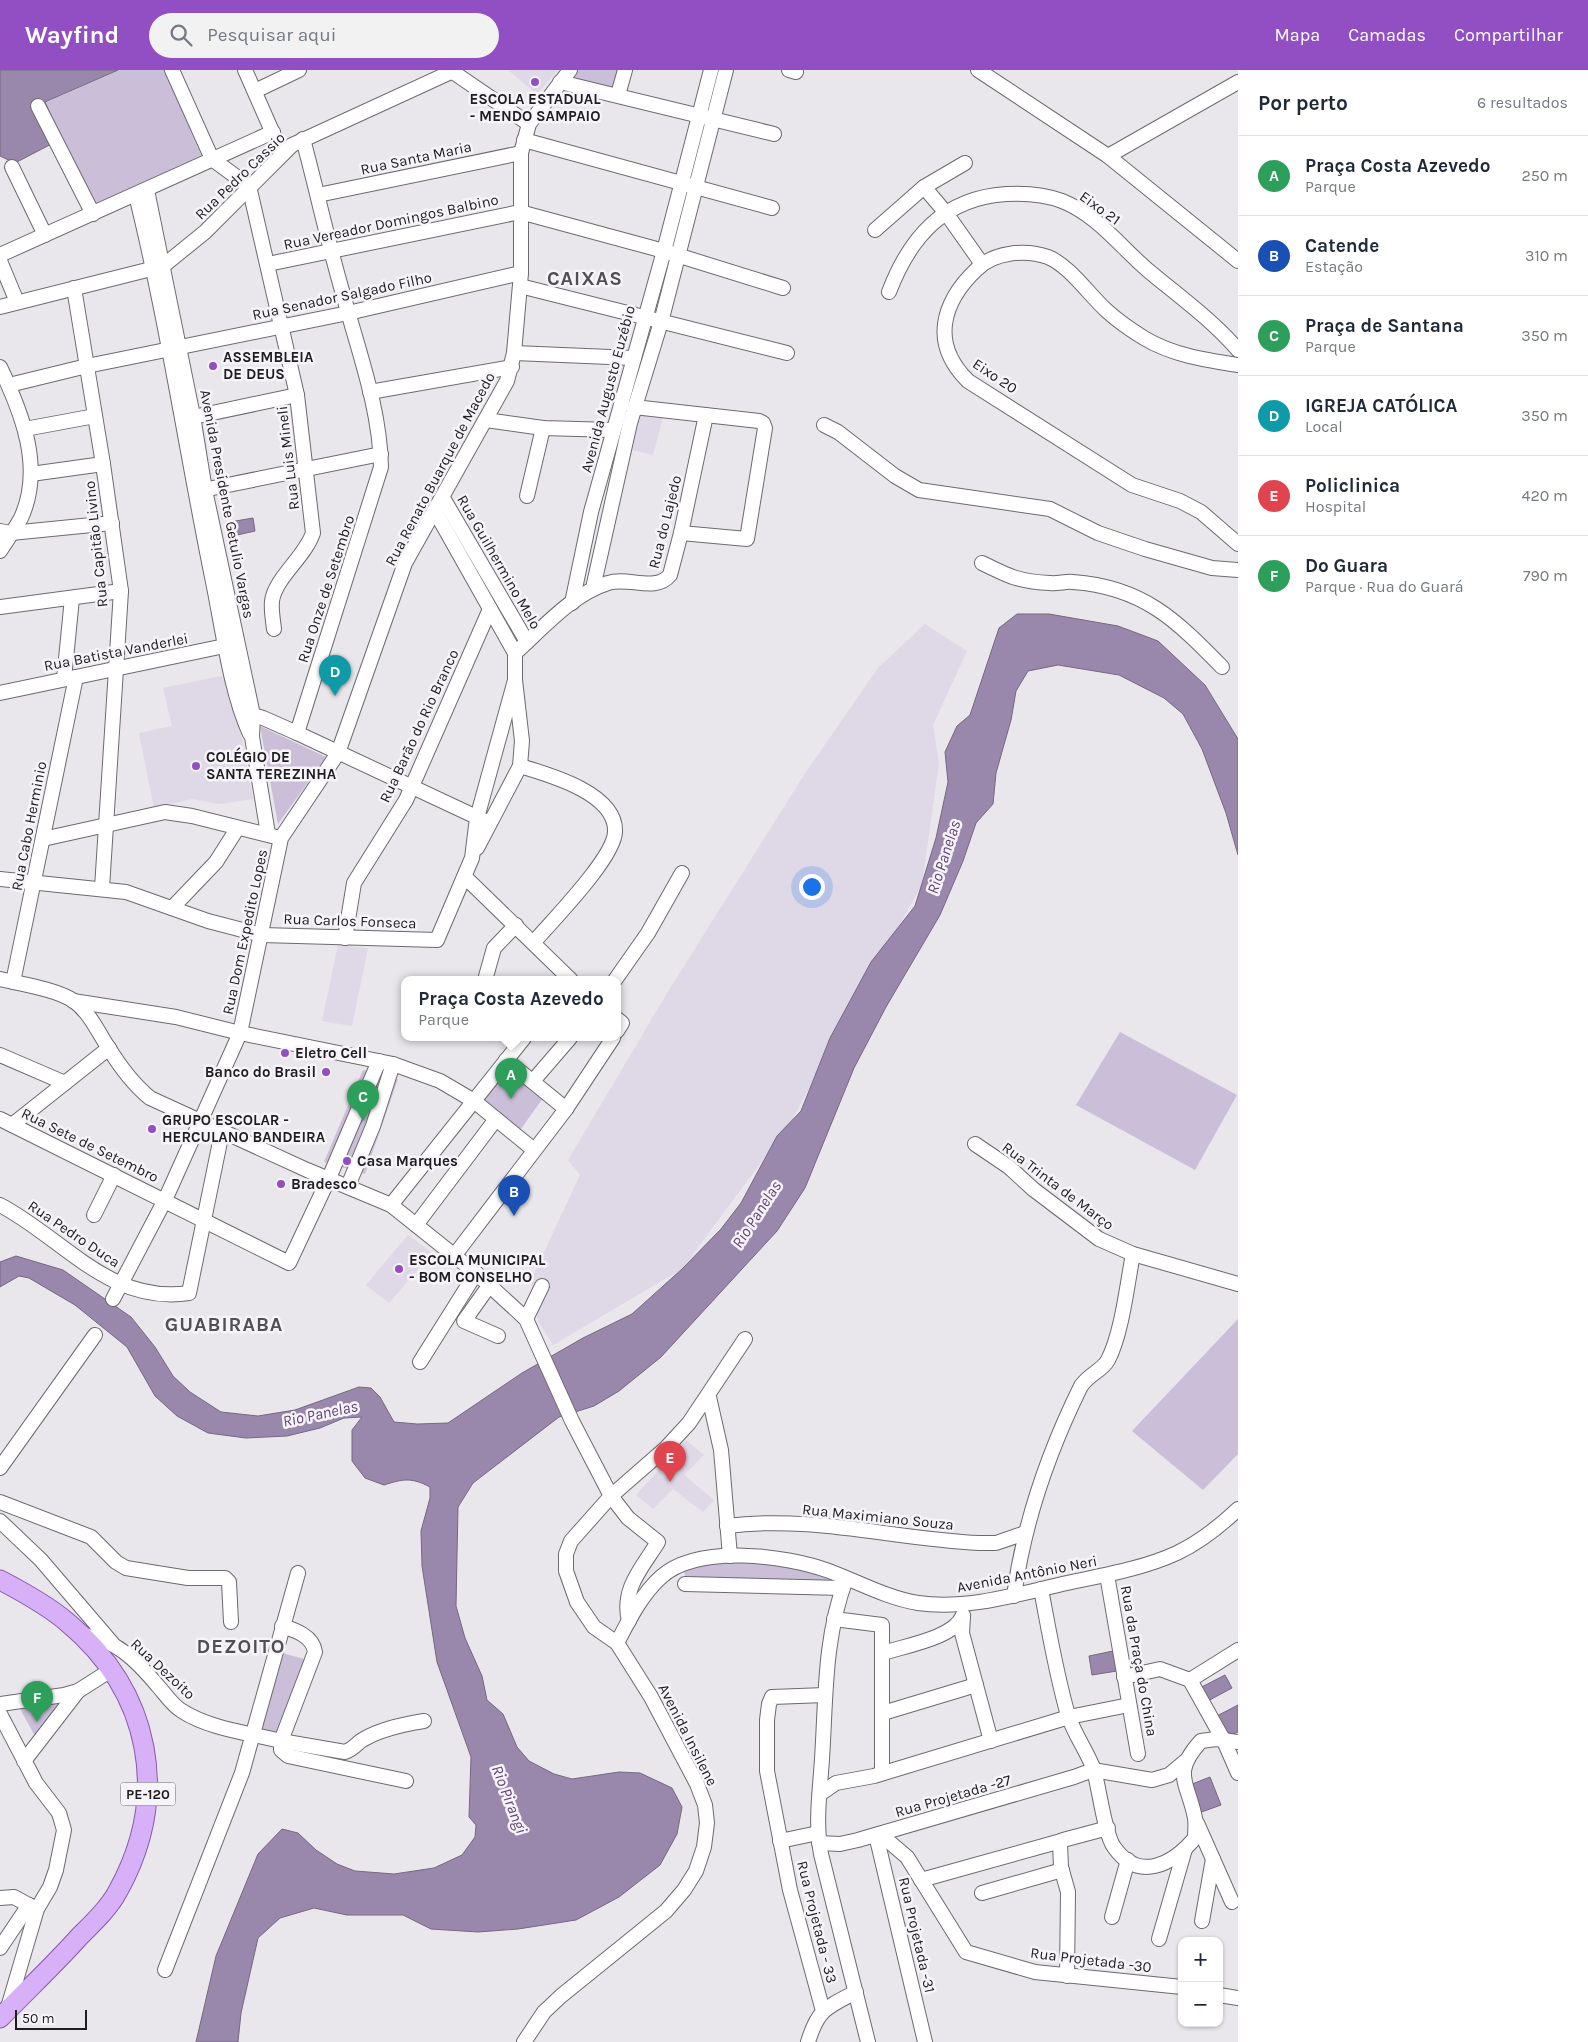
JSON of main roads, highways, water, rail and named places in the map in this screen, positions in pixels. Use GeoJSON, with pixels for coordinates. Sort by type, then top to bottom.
{"type":"FeatureCollection","features":[{"type":"Feature","properties":{"kind":"main road","name":"PE-120"},"geometry":{"type":"LineString","coordinates":[[0,1580],[46,1606],[81,1635],[111,1670],[128,1697],[138,1721],[147,1756],[149,1786],[140,1838],[118,1892],[100,1915],[3,2015]]}},
{"type":"Feature","properties":{"kind":"water"},"geometry":{"type":"Polygon","coordinates":[[[0,70],[118,70],[45,102],[61,139],[15,163],[0,156],[0,70]]]}},
{"type":"Feature","properties":{"kind":"water"},"geometry":{"type":"Polygon","coordinates":[[[253,518],[255,531],[233,536],[230,522],[253,518]]]}},
{"type":"Feature","properties":{"kind":"water"},"geometry":{"type":"Polygon","coordinates":[[[1017,614],[1049,614],[1118,626],[1158,641],[1205,685],[1238,739],[1238,855],[1226,813],[1202,749],[1183,714],[1164,698],[1119,675],[1058,665],[1028,671],[1016,691],[1011,720],[996,773],[993,804],[976,823],[963,861],[940,915],[886,1007],[854,1068],[805,1188],[777,1231],[661,1357],[619,1391],[594,1406],[559,1417],[473,1483],[458,1507],[456,1606],[465,1638],[482,1676],[487,1700],[503,1714],[517,1747],[529,1761],[554,1774],[572,1779],[619,1772],[640,1773],[672,1788],[682,1807],[677,1834],[660,1865],[619,1897],[576,1920],[518,1929],[478,1932],[431,1929],[403,1915],[347,1915],[314,1908],[280,1918],[258,1938],[241,2013],[238,2042],[196,2042],[216,1956],[258,1854],[282,1829],[298,1833],[316,1850],[337,1864],[355,1871],[394,1874],[434,1868],[462,1855],[475,1837],[476,1825],[469,1817],[471,1757],[437,1662],[422,1566],[421,1531],[430,1498],[430,1487],[412,1480],[397,1481],[384,1485],[365,1478],[352,1461],[352,1430],[362,1417],[344,1418],[320,1428],[287,1436],[246,1438],[208,1433],[177,1416],[155,1396],[127,1347],[75,1305],[29,1278],[19,1276],[0,1287],[0,1262],[16,1256],[63,1270],[131,1317],[155,1347],[173,1376],[190,1392],[221,1412],[258,1416],[295,1410],[359,1387],[371,1388],[380,1397],[394,1422],[417,1424],[448,1423],[522,1373],[583,1338],[632,1314],[682,1269],[721,1229],[741,1203],[777,1136],[801,1111],[830,1038],[871,962],[915,906],[936,838],[948,782],[945,752],[957,726],[970,715],[999,628],[1017,614]]]}},
{"type":"Feature","properties":{"kind":"water"},"geometry":{"type":"Polygon","coordinates":[[[1113,1651],[1117,1671],[1092,1675],[1089,1656],[1113,1651]]]}},
{"type":"Feature","properties":{"kind":"water"},"geometry":{"type":"Polygon","coordinates":[[[1225,1675],[1232,1688],[1204,1703],[1196,1690],[1225,1675]]]}},
{"type":"Feature","properties":{"kind":"water"},"geometry":{"type":"Polygon","coordinates":[[[1238,1705],[1238,1732],[1224,1738],[1213,1718],[1238,1705]]]}},
{"type":"Feature","properties":{"kind":"water"},"geometry":{"type":"Polygon","coordinates":[[[1210,1777],[1221,1805],[1196,1814],[1187,1786],[1210,1777]]]}},
{"type":"Feature","properties":{"kind":"place","name":"ESCOLA ESTADUAL - MENDO SAMPAIO"},"geometry":{"type":"Point","coordinates":[535,82]}},
{"type":"Feature","properties":{"kind":"place","name":"ASSEMBLEIA DE DEUS"},"geometry":{"type":"Point","coordinates":[213,366]}},
{"type":"Feature","properties":{"kind":"place","name":"IGREJA CATÓLICA"},"geometry":{"type":"Point","coordinates":[335,696]}},
{"type":"Feature","properties":{"kind":"place","name":"COLÉGIO DE SANTA TEREZINHA"},"geometry":{"type":"Point","coordinates":[196,766]}},
{"type":"Feature","properties":{"kind":"place","name":"Eletro Cell"},"geometry":{"type":"Point","coordinates":[285,1053]}},
{"type":"Feature","properties":{"kind":"place","name":"Banco do Brasil"},"geometry":{"type":"Point","coordinates":[326,1072]}},
{"type":"Feature","properties":{"kind":"place","name":"Praça Costa Azevedo"},"geometry":{"type":"Point","coordinates":[511,1099]}},
{"type":"Feature","properties":{"kind":"place","name":"Praça de Santana"},"geometry":{"type":"Point","coordinates":[363,1121]}},
{"type":"Feature","properties":{"kind":"place","name":"GRUPO ESCOLAR - HERCULANO BANDEIRA"},"geometry":{"type":"Point","coordinates":[152,1129]}},
{"type":"Feature","properties":{"kind":"place","name":"Casa Marques"},"geometry":{"type":"Point","coordinates":[347,1161]}},
{"type":"Feature","properties":{"kind":"place","name":"Bradesco"},"geometry":{"type":"Point","coordinates":[281,1184]}},
{"type":"Feature","properties":{"kind":"place","name":"Catende"},"geometry":{"type":"Point","coordinates":[514,1216]}},
{"type":"Feature","properties":{"kind":"place","name":"ESCOLA MUNICIPAL - BOM CONSELHO"},"geometry":{"type":"Point","coordinates":[399,1269]}},
{"type":"Feature","properties":{"kind":"place","name":"Policlinica"},"geometry":{"type":"Point","coordinates":[670,1482]}},
{"type":"Feature","properties":{"kind":"place","name":"Do Guara"},"geometry":{"type":"Point","coordinates":[37,1722]}},
{"type":"Feature","properties":{"kind":"district","name":"CAIXAS"},"geometry":{"type":"Point","coordinates":[585,278]}},
{"type":"Feature","properties":{"kind":"district","name":"GUABIRABA"},"geometry":{"type":"Point","coordinates":[224,1324]}},
{"type":"Feature","properties":{"kind":"district","name":"DEZOITO"},"geometry":{"type":"Point","coordinates":[241,1646]}},
{"type":"Feature","properties":{"kind":"water label","name":"Rio Panelas"},"geometry":{"type":"Point","coordinates":[943,857]}},
{"type":"Feature","properties":{"kind":"water label","name":"Rio Panelas"},"geometry":{"type":"Point","coordinates":[756,1214]}},
{"type":"Feature","properties":{"kind":"water label","name":"Rio Panelas"},"geometry":{"type":"Point","coordinates":[320,1413]}},
{"type":"Feature","properties":{"kind":"water label","name":"Rio Pirangi"},"geometry":{"type":"Point","coordinates":[510,1799]}}]}
